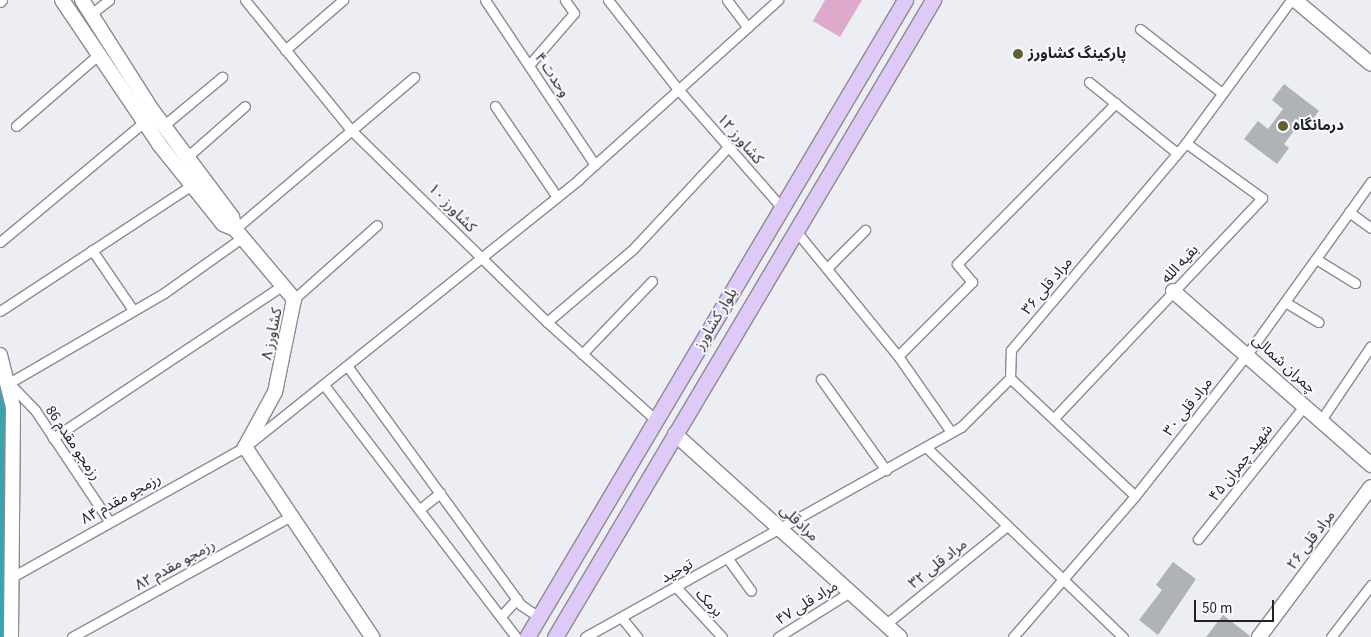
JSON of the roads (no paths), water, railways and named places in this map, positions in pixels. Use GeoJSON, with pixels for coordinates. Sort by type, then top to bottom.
{"type":"FeatureCollection","features":[{"type":"Feature","properties":{"kind":"main road","name":"بلوار کشاورز"},"geometry":{"type":"LineString","coordinates":[[527,637],[905,0]]}},
{"type":"Feature","properties":{"kind":"main road","name":"بلوار کشاورز"},"geometry":{"type":"LineString","coordinates":[[555,637],[933,0]]}},
{"type":"Feature","properties":{"kind":"main road"},"geometry":{"type":"LineString","coordinates":[[717,317],[737,329]]}},
{"type":"Feature","properties":{"kind":"street"},"geometry":{"type":"LineString","coordinates":[[0,311],[197,182],[144,122],[62,0]]}},
{"type":"Feature","properties":{"kind":"street","name":"کشاورز ۸"},"geometry":{"type":"LineString","coordinates":[[82,0],[163,126],[187,157],[197,182],[294,299],[275,392],[245,447]]}},
{"type":"Feature","properties":{"kind":"street"},"geometry":{"type":"LineString","coordinates":[[91,14],[109,0]]}},
{"type":"Feature","properties":{"kind":"street","name":"کشاورز ۱۰"},"geometry":{"type":"LineString","coordinates":[[245,0],[352,130],[547,322],[656,420]]}},
{"type":"Feature","properties":{"kind":"street"},"geometry":{"type":"LineString","coordinates":[[285,50],[344,0]]}},
{"type":"Feature","properties":{"kind":"street","name":"وحدت ۴"},"geometry":{"type":"LineString","coordinates":[[485,0],[595,165]]}},
{"type":"Feature","properties":{"kind":"street"},"geometry":{"type":"LineString","coordinates":[[529,65],[574,13],[565,0]]}},
{"type":"Feature","properties":{"kind":"street","name":"کشاورز ۱۲"},"geometry":{"type":"LineString","coordinates":[[608,0],[677,88],[782,208]]}},
{"type":"Feature","properties":{"kind":"street"},"geometry":{"type":"LineString","coordinates":[[727,0],[747,27]]}},
{"type":"Feature","properties":{"kind":"street","name":"رزمجو مقدم ۸۴"},"geometry":{"type":"LineString","coordinates":[[12,577],[109,521],[245,447],[348,367],[557,197],[595,165],[677,88],[778,0]]}},
{"type":"Feature","properties":{"kind":"street","name":"مراد قلی ۳۶"},"geometry":{"type":"LineString","coordinates":[[1010,378],[1011,350],[1186,143],[1291,0]]}},
{"type":"Feature","properties":{"kind":"street"},"geometry":{"type":"LineString","coordinates":[[1295,0],[1371,64]]}},
{"type":"Feature","properties":{"kind":"street"},"geometry":{"type":"LineString","coordinates":[[1140,29],[1222,93]]}},
{"type":"Feature","properties":{"kind":"street"},"geometry":{"type":"LineString","coordinates":[[16,126],[99,54]]}},
{"type":"Feature","properties":{"kind":"street"},"geometry":{"type":"LineString","coordinates":[[163,126],[222,76]]}},
{"type":"Feature","properties":{"kind":"street"},"geometry":{"type":"LineString","coordinates":[[9,383],[204,268],[239,233],[352,130],[414,77]]}},
{"type":"Feature","properties":{"kind":"street"},"geometry":{"type":"LineString","coordinates":[[1089,82],[1177,153]]}},
{"type":"Feature","properties":{"kind":"street"},"geometry":{"type":"LineString","coordinates":[[898,356],[972,282],[957,264],[1116,103]]}},
{"type":"Feature","properties":{"kind":"street"},"geometry":{"type":"LineString","coordinates":[[187,157],[245,106]]}},
{"type":"Feature","properties":{"kind":"street"},"geometry":{"type":"LineString","coordinates":[[496,106],[557,197]]}},
{"type":"Feature","properties":{"kind":"street"},"geometry":{"type":"LineString","coordinates":[[0,242],[144,122]]}},
{"type":"Feature","properties":{"kind":"street","name":"بقیه الله"},"geometry":{"type":"LineString","coordinates":[[1054,418],[1262,198],[1186,143]]}},
{"type":"Feature","properties":{"kind":"street"},"geometry":{"type":"LineString","coordinates":[[547,322],[632,249],[728,147]]}},
{"type":"Feature","properties":{"kind":"street","name":"مراد قلی ۳۰"},"geometry":{"type":"LineString","coordinates":[[1013,637],[1064,582],[1248,353],[1371,182]]}},
{"type":"Feature","properties":{"kind":"street"},"geometry":{"type":"LineString","coordinates":[[1349,212],[1371,228]]}},
{"type":"Feature","properties":{"kind":"street"},"geometry":{"type":"LineString","coordinates":[[294,299],[377,226]]}},
{"type":"Feature","properties":{"kind":"street"},"geometry":{"type":"LineString","coordinates":[[827,268],[865,230]]}},
{"type":"Feature","properties":{"kind":"street"},"geometry":{"type":"LineString","coordinates":[[796,231],[898,356],[951,432]]}},
{"type":"Feature","properties":{"kind":"street"},"geometry":{"type":"LineString","coordinates":[[92,250],[133,310]]}},
{"type":"Feature","properties":{"kind":"street"},"geometry":{"type":"LineString","coordinates":[[1316,258],[1355,283]]}},
{"type":"Feature","properties":{"kind":"street"},"geometry":{"type":"LineString","coordinates":[[582,354],[652,282]]}},
{"type":"Feature","properties":{"kind":"street"},"geometry":{"type":"LineString","coordinates":[[53,438],[282,286]]}},
{"type":"Feature","properties":{"kind":"street","name":"چمران شمالی"},"geometry":{"type":"LineString","coordinates":[[1173,291],[1248,353],[1371,465]]}},
{"type":"Feature","properties":{"kind":"street"},"geometry":{"type":"LineString","coordinates":[[1285,302],[1318,322]]}},
{"type":"Feature","properties":{"kind":"street"},"geometry":{"type":"LineString","coordinates":[[1321,420],[1371,346]]}},
{"type":"Feature","properties":{"kind":"street"},"geometry":{"type":"LineString","coordinates":[[0,355],[9,383],[14,437],[12,637]]}},
{"type":"Feature","properties":{"kind":"street"},"geometry":{"type":"LineString","coordinates":[[348,367],[517,599],[539,617]]}},
{"type":"Feature","properties":{"kind":"street"},"geometry":{"type":"LineString","coordinates":[[781,529],[951,432],[1010,378],[1135,496]]}},
{"type":"Feature","properties":{"kind":"street"},"geometry":{"type":"LineString","coordinates":[[821,379],[886,470]]}},
{"type":"Feature","properties":{"kind":"street","name":"رزمجو مقدم 86"},"geometry":{"type":"LineString","coordinates":[[9,383],[53,438],[109,521]]}},
{"type":"Feature","properties":{"kind":"street"},"geometry":{"type":"LineString","coordinates":[[324,385],[502,615],[516,637]]}},
{"type":"Feature","properties":{"kind":"street","name":"شهید چمران ۴۵"},"geometry":{"type":"LineString","coordinates":[[1198,539],[1305,405]]}},
{"type":"Feature","properties":{"kind":"street","name":"مرادقلی"},"geometry":{"type":"LineString","coordinates":[[675,434],[900,637]]}},
{"type":"Feature","properties":{"kind":"street"},"geometry":{"type":"LineString","coordinates":[[245,447],[372,637]]}},
{"type":"Feature","properties":{"kind":"street"},"geometry":{"type":"LineString","coordinates":[[926,447],[1123,637]]}},
{"type":"Feature","properties":{"kind":"street","name":"مراد قلی ۲۶"},"geometry":{"type":"LineString","coordinates":[[1259,637],[1371,486]]}},
{"type":"Feature","properties":{"kind":"street"},"geometry":{"type":"LineString","coordinates":[[420,509],[440,493]]}},
{"type":"Feature","properties":{"kind":"street","name":"رزمجو مقدم ۸۲"},"geometry":{"type":"LineString","coordinates":[[72,637],[291,516]]}},
{"type":"Feature","properties":{"kind":"street","name":"مراد قلی ۳۲"},"geometry":{"type":"LineString","coordinates":[[886,624],[1007,526]]}},
{"type":"Feature","properties":{"kind":"street","name":"توحید"},"geometry":{"type":"LineString","coordinates":[[585,637],[781,529]]}},
{"type":"Feature","properties":{"kind":"street"},"geometry":{"type":"LineString","coordinates":[[728,559],[751,591]]}},
{"type":"Feature","properties":{"kind":"street"},"geometry":{"type":"LineString","coordinates":[[1331,637],[1371,585]]}},
{"type":"Feature","properties":{"kind":"street","name":"برمک"},"geometry":{"type":"LineString","coordinates":[[676,587],[722,637]]}},
{"type":"Feature","properties":{"kind":"street","name":"مراد قلی ۴۷"},"geometry":{"type":"LineString","coordinates":[[778,637],[850,592]]}},
{"type":"Feature","properties":{"kind":"street"},"geometry":{"type":"LineString","coordinates":[[502,615],[517,599]]}},
{"type":"Feature","properties":{"kind":"street"},"geometry":{"type":"LineString","coordinates":[[622,617],[638,637]]}},
{"type":"Feature","properties":{"kind":"waterway"},"geometry":{"type":"LineString","coordinates":[[0,391],[3,637]]}},
{"type":"Feature","properties":{"kind":"place","name":"پارکینگ کشاورز"},"geometry":{"type":"Point","coordinates":[1018,54]}},
{"type":"Feature","properties":{"kind":"place","name":"درمانگاه"},"geometry":{"type":"Point","coordinates":[1283,126]}}]}
